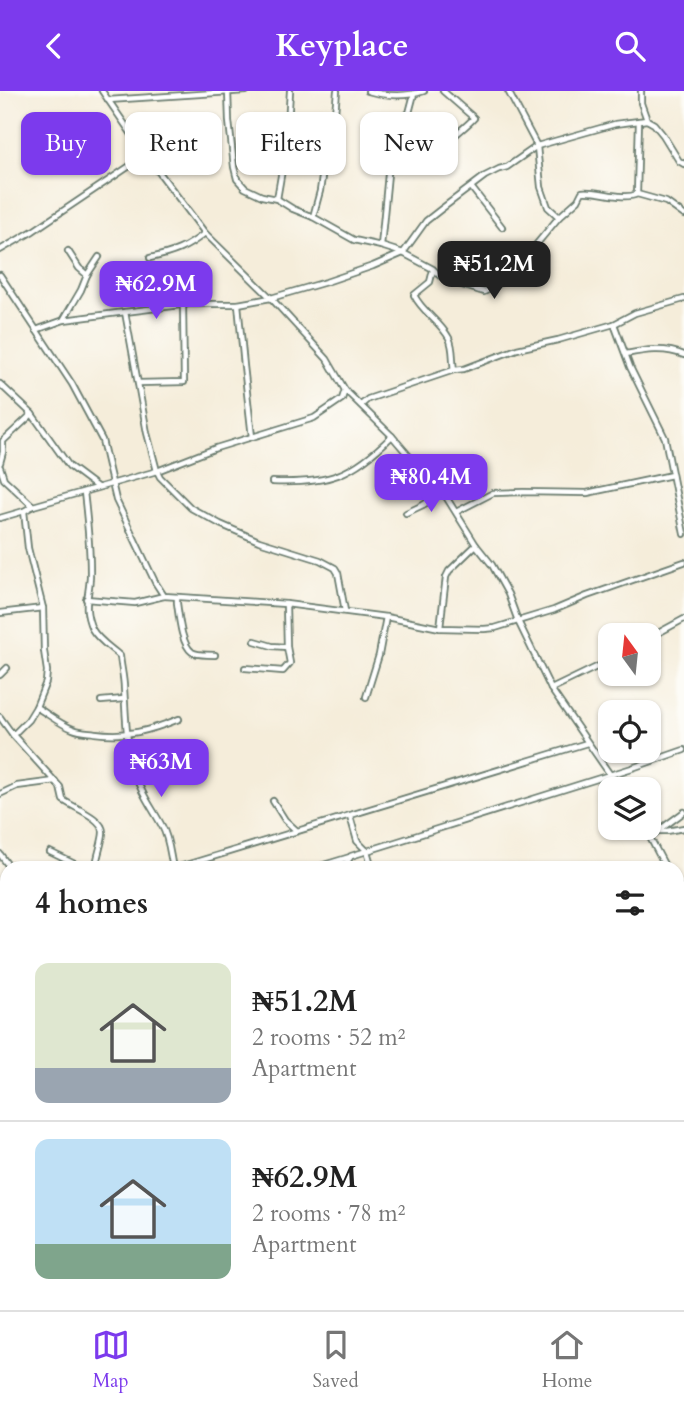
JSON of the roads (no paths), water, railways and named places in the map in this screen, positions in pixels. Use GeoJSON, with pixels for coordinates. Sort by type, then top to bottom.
{"type":"FeatureCollection","features":[{"type":"Feature","properties":{"kind":"street"},"geometry":{"type":"LineString","coordinates":[[102,91],[125,125]]}},
{"type":"Feature","properties":{"kind":"street"},"geometry":{"type":"LineString","coordinates":[[108,100],[181,93],[246,91]]}},
{"type":"Feature","properties":{"kind":"street"},"geometry":{"type":"LineString","coordinates":[[277,199],[287,141],[290,91]]}},
{"type":"Feature","properties":{"kind":"street"},"geometry":{"type":"LineString","coordinates":[[313,217],[323,170],[331,158],[337,91]]}},
{"type":"Feature","properties":{"kind":"street"},"geometry":{"type":"LineString","coordinates":[[368,91],[389,94],[414,94],[424,91]]}},
{"type":"Feature","properties":{"kind":"street"},"geometry":{"type":"LineString","coordinates":[[443,91],[474,118],[458,132]]}},
{"type":"Feature","properties":{"kind":"street"},"geometry":{"type":"LineString","coordinates":[[508,91],[537,146],[541,187],[548,208],[559,217]]}},
{"type":"Feature","properties":{"kind":"street"},"geometry":{"type":"LineString","coordinates":[[641,91],[641,103],[647,120]]}},
{"type":"Feature","properties":{"kind":"street"},"geometry":{"type":"LineString","coordinates":[[228,92],[231,146],[237,179],[245,188],[277,199],[354,240],[403,253],[433,269],[440,276],[472,289],[484,292],[511,275],[559,217],[578,200],[582,192],[628,197],[637,194],[666,202],[684,215]]}},
{"type":"Feature","properties":{"kind":"street"},"geometry":{"type":"LineString","coordinates":[[381,246],[390,153],[383,131],[409,113],[414,94]]}},
{"type":"Feature","properties":{"kind":"street"},"geometry":{"type":"LineString","coordinates":[[36,330],[64,320],[183,305],[238,304],[271,298],[373,266],[403,253],[426,221],[492,172],[506,167],[537,146],[615,124],[647,120],[654,124],[679,161],[684,164]]}},
{"type":"Feature","properties":{"kind":"street"},"geometry":{"type":"LineString","coordinates":[[637,194],[639,121]]}},
{"type":"Feature","properties":{"kind":"street"},"geometry":{"type":"LineString","coordinates":[[0,250],[55,218],[125,170]]}},
{"type":"Feature","properties":{"kind":"street"},"geometry":{"type":"LineString","coordinates":[[161,175],[205,233],[271,298],[327,359],[345,390],[443,492],[508,594],[551,689],[610,775]]}},
{"type":"Feature","properties":{"kind":"street"},"geometry":{"type":"LineString","coordinates":[[471,187],[502,227]]}},
{"type":"Feature","properties":{"kind":"street"},"geometry":{"type":"LineString","coordinates":[[150,258],[181,249],[205,233]]}},
{"type":"Feature","properties":{"kind":"street"},"geometry":{"type":"LineString","coordinates":[[68,251],[87,275]]}},
{"type":"Feature","properties":{"kind":"street"},"geometry":{"type":"LineString","coordinates":[[64,320],[99,257]]}},
{"type":"Feature","properties":{"kind":"street"},"geometry":{"type":"LineString","coordinates":[[433,269],[430,282],[414,295],[449,337],[453,349],[451,358],[454,370]]}},
{"type":"Feature","properties":{"kind":"street"},"geometry":{"type":"LineString","coordinates":[[0,275],[72,384],[102,440],[116,500],[164,596]]}},
{"type":"Feature","properties":{"kind":"street"},"geometry":{"type":"LineString","coordinates":[[361,405],[368,399],[517,349],[614,324],[635,313],[684,299]]}},
{"type":"Feature","properties":{"kind":"street"},"geometry":{"type":"LineString","coordinates":[[238,304],[252,437]]}},
{"type":"Feature","properties":{"kind":"street"},"geometry":{"type":"LineString","coordinates":[[138,383],[184,382],[183,305]]}},
{"type":"Feature","properties":{"kind":"street"},"geometry":{"type":"LineString","coordinates":[[125,312],[147,433],[160,477],[191,508],[211,519],[259,541],[320,560],[335,568],[345,611]]}},
{"type":"Feature","properties":{"kind":"street"},"geometry":{"type":"LineString","coordinates":[[614,324],[630,367],[665,438],[684,534]]}},
{"type":"Feature","properties":{"kind":"street"},"geometry":{"type":"LineString","coordinates":[[625,353],[663,350],[684,355]]}},
{"type":"Feature","properties":{"kind":"street"},"geometry":{"type":"LineString","coordinates":[[0,384],[32,414],[69,466],[97,488]]}},
{"type":"Feature","properties":{"kind":"street"},"geometry":{"type":"LineString","coordinates":[[0,518],[157,471],[216,448],[314,418],[342,399],[345,390]]}},
{"type":"Feature","properties":{"kind":"street"},"geometry":{"type":"LineString","coordinates":[[32,414],[3,441],[4,452],[0,465],[4,479],[33,506]]}},
{"type":"Feature","properties":{"kind":"street"},"geometry":{"type":"LineString","coordinates":[[272,482],[294,483],[326,479],[353,469],[372,456],[392,436]]}},
{"type":"Feature","properties":{"kind":"street"},"geometry":{"type":"LineString","coordinates":[[456,512],[493,493],[587,493],[672,475]]}},
{"type":"Feature","properties":{"kind":"street"},"geometry":{"type":"LineString","coordinates":[[84,492],[90,566],[87,614],[93,632],[120,656],[127,734],[135,777],[163,827],[173,861]]}},
{"type":"Feature","properties":{"kind":"street"},"geometry":{"type":"LineString","coordinates":[[406,513],[443,492]]}},
{"type":"Feature","properties":{"kind":"street"},"geometry":{"type":"LineString","coordinates":[[13,735],[28,720],[47,682],[43,608],[28,548],[24,511]]}},
{"type":"Feature","properties":{"kind":"street"},"geometry":{"type":"LineString","coordinates":[[440,628],[446,577],[476,545]]}},
{"type":"Feature","properties":{"kind":"street"},"geometry":{"type":"LineString","coordinates":[[86,599],[135,603],[164,596],[286,604],[386,617],[440,628],[484,629],[554,610],[684,562]]}},
{"type":"Feature","properties":{"kind":"street"},"geometry":{"type":"LineString","coordinates":[[177,597],[185,643],[189,650],[215,655]]}},
{"type":"Feature","properties":{"kind":"street"},"geometry":{"type":"LineString","coordinates":[[245,668],[283,671],[290,663],[286,604]]}},
{"type":"Feature","properties":{"kind":"street"},"geometry":{"type":"LineString","coordinates":[[0,613],[43,608]]}},
{"type":"Feature","properties":{"kind":"street"},"geometry":{"type":"LineString","coordinates":[[366,697],[379,655],[386,617]]}},
{"type":"Feature","properties":{"kind":"street"},"geometry":{"type":"LineString","coordinates":[[662,631],[684,619]]}},
{"type":"Feature","properties":{"kind":"street"},"geometry":{"type":"LineString","coordinates":[[255,641],[287,647]]}},
{"type":"Feature","properties":{"kind":"street"},"geometry":{"type":"LineString","coordinates":[[551,689],[598,666]]}},
{"type":"Feature","properties":{"kind":"street"},"geometry":{"type":"LineString","coordinates":[[0,675],[7,668]]}},
{"type":"Feature","properties":{"kind":"street"},"geometry":{"type":"LineString","coordinates":[[102,701],[124,699]]}},
{"type":"Feature","properties":{"kind":"street"},"geometry":{"type":"LineString","coordinates":[[36,707],[75,730],[99,734],[127,734],[155,729],[179,719]]}},
{"type":"Feature","properties":{"kind":"street"},"geometry":{"type":"LineString","coordinates":[[0,717],[33,759],[60,787],[63,800],[102,826],[103,835],[95,861]]}},
{"type":"Feature","properties":{"kind":"street"},"geometry":{"type":"LineString","coordinates":[[198,861],[587,743]]}},
{"type":"Feature","properties":{"kind":"street"},"geometry":{"type":"LineString","coordinates":[[336,861],[684,750]]}},
{"type":"Feature","properties":{"kind":"street"},"geometry":{"type":"LineString","coordinates":[[0,794],[17,786],[55,781]]}},
{"type":"Feature","properties":{"kind":"street"},"geometry":{"type":"LineString","coordinates":[[273,801],[285,820],[298,831]]}},
{"type":"Feature","properties":{"kind":"street"},"geometry":{"type":"LineString","coordinates":[[661,828],[684,811]]}},
{"type":"Feature","properties":{"kind":"street"},"geometry":{"type":"LineString","coordinates":[[350,816],[357,841],[367,851],[370,861]]}},
{"type":"Feature","properties":{"kind":"street"},"geometry":{"type":"LineString","coordinates":[[661,832],[684,828]]}},
{"type":"Feature","properties":{"kind":"street"},"geometry":{"type":"LineString","coordinates":[[652,840],[662,861]]}},
{"type":"Feature","properties":{"kind":"street"},"geometry":{"type":"LineString","coordinates":[[654,844],[655,840]]}},
{"type":"Feature","properties":{"kind":"street"},"geometry":{"type":"LineString","coordinates":[[50,852],[69,861]]}},
{"type":"Feature","properties":{"kind":"street"},"geometry":{"type":"LineString","coordinates":[[348,861],[351,856]]}}]}
